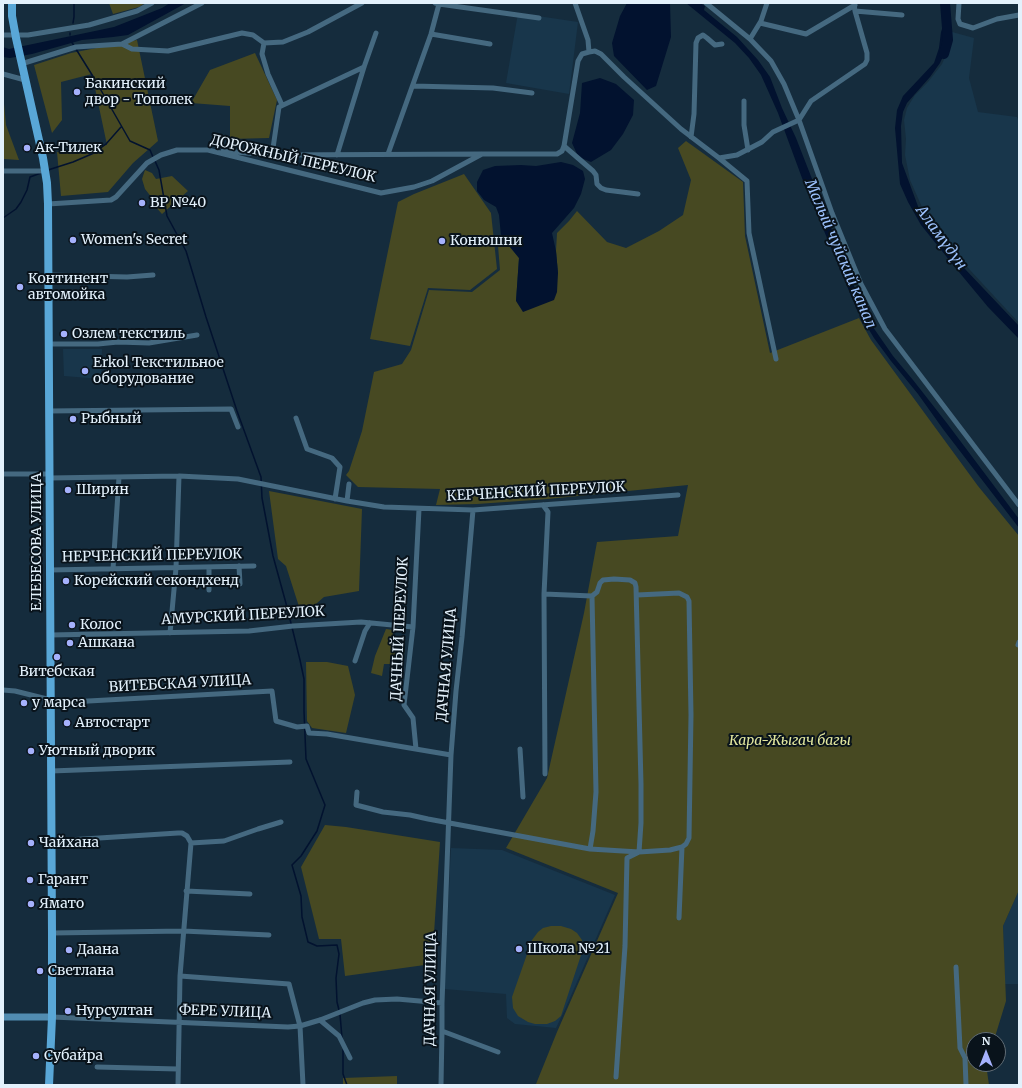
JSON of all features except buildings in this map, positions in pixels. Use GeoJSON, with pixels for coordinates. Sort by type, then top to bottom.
{"type":"FeatureCollection","features":[{"type":"Feature","properties":{"kind":"main road","name":"ЕЛЕБЕСОВА УЛИЦА"},"geometry":{"type":"LineString","coordinates":[[12,3],[15,37],[44,158],[48,204],[52,841],[52,1018],[49,1085]]}},
{"type":"Feature","properties":{"kind":"street"},"geometry":{"type":"LineString","coordinates":[[3,35],[15,37],[28,36],[89,25],[137,11],[152,3]]}},
{"type":"Feature","properties":{"kind":"street"},"geometry":{"type":"LineString","coordinates":[[21,62],[76,47],[122,44],[202,3]]}},
{"type":"Feature","properties":{"kind":"street"},"geometry":{"type":"LineString","coordinates":[[122,44],[132,49],[168,51],[242,33],[253,35],[264,42],[283,42],[308,32],[362,3]]}},
{"type":"Feature","properties":{"kind":"street"},"geometry":{"type":"LineString","coordinates":[[388,154],[431,34],[437,3],[539,18]]}},
{"type":"Feature","properties":{"kind":"street"},"geometry":{"type":"LineString","coordinates":[[575,3],[588,40],[588,52]]}},
{"type":"Feature","properties":{"kind":"street"},"geometry":{"type":"LineString","coordinates":[[707,3],[750,39],[772,61],[784,84],[799,120],[832,213],[861,284],[885,329],[1019,505]]}},
{"type":"Feature","properties":{"kind":"street"},"geometry":{"type":"LineString","coordinates":[[750,39],[760,23],[767,3]]}},
{"type":"Feature","properties":{"kind":"street"},"geometry":{"type":"LineString","coordinates":[[959,3],[958,19],[960,24],[973,28],[997,19],[1019,15]]}},
{"type":"Feature","properties":{"kind":"street"},"geometry":{"type":"LineString","coordinates":[[719,158],[737,155],[748,150],[762,142],[773,132],[799,120],[811,101],[865,64],[867,60],[867,53],[854,4],[806,34],[760,23]]}},
{"type":"Feature","properties":{"kind":"street"},"geometry":{"type":"LineString","coordinates":[[855,12],[902,15]]}},
{"type":"Feature","properties":{"kind":"street"},"geometry":{"type":"LineString","coordinates":[[337,154],[376,33]]}},
{"type":"Feature","properties":{"kind":"street"},"geometry":{"type":"LineString","coordinates":[[431,34],[490,44]]}},
{"type":"Feature","properties":{"kind":"street"},"geometry":{"type":"LineString","coordinates":[[691,137],[695,90],[696,42],[698,38],[703,35],[715,45],[722,44]]}},
{"type":"Feature","properties":{"kind":"street"},"geometry":{"type":"LineString","coordinates":[[264,42],[262,54],[268,74],[282,106]]}},
{"type":"Feature","properties":{"kind":"street"},"geometry":{"type":"LineString","coordinates":[[638,194],[601,188],[596,184],[595,173],[564,146],[578,61],[582,54],[595,51],[601,54],[624,77],[691,137],[747,181],[749,233],[776,359]]}},
{"type":"Feature","properties":{"kind":"street"},"geometry":{"type":"LineString","coordinates":[[272,154],[279,107],[364,67]]}},
{"type":"Feature","properties":{"kind":"street"},"geometry":{"type":"LineString","coordinates":[[3,74],[25,80]]}},
{"type":"Feature","properties":{"kind":"street"},"geometry":{"type":"LineString","coordinates":[[413,86],[493,88],[532,94]]}},
{"type":"Feature","properties":{"kind":"street"},"geometry":{"type":"LineString","coordinates":[[744,101],[744,125],[748,150]]}},
{"type":"Feature","properties":{"kind":"street","name":"ДОРОЖНЫЙ ПЕРЕУЛОК"},"geometry":{"type":"LineString","coordinates":[[48,204],[111,200],[146,163],[161,154],[177,150],[208,150],[381,193],[414,187],[432,181],[482,154],[557,154],[562,151],[564,146]]}},
{"type":"Feature","properties":{"kind":"street"},"geometry":{"type":"LineString","coordinates":[[208,150],[272,154],[482,154]]}},
{"type":"Feature","properties":{"kind":"street"},"geometry":{"type":"LineString","coordinates":[[3,171],[45,170]]}},
{"type":"Feature","properties":{"kind":"street"},"geometry":{"type":"LineString","coordinates":[[48,275],[127,278],[154,275]]}},
{"type":"Feature","properties":{"kind":"street"},"geometry":{"type":"LineString","coordinates":[[49,344],[98,344],[118,342],[149,343],[197,335]]}},
{"type":"Feature","properties":{"kind":"street"},"geometry":{"type":"LineString","coordinates":[[49,411],[231,409],[238,427]]}},
{"type":"Feature","properties":{"kind":"street"},"geometry":{"type":"LineString","coordinates":[[296,418],[307,449],[332,458],[340,467],[335,499]]}},
{"type":"Feature","properties":{"kind":"street","name":"КЕРЧЕНСКИЙ ПЕРЕУЛОК"},"geometry":{"type":"LineString","coordinates":[[3,474],[119,477],[179,476],[238,479],[347,501],[384,507],[419,509],[473,510],[678,494]]}},
{"type":"Feature","properties":{"kind":"street"},"geometry":{"type":"LineString","coordinates":[[170,633],[176,568],[179,476]]}},
{"type":"Feature","properties":{"kind":"street"},"geometry":{"type":"LineString","coordinates":[[113,569],[119,477]]}},
{"type":"Feature","properties":{"kind":"street"},"geometry":{"type":"LineString","coordinates":[[347,501],[349,484]]}},
{"type":"Feature","properties":{"kind":"street"},"geometry":{"type":"LineString","coordinates":[[543,505],[548,512],[544,594],[545,774]]}},
{"type":"Feature","properties":{"kind":"street","name":"ДАЧНЫЙ ПЕРЕУЛОК"},"geometry":{"type":"LineString","coordinates":[[416,749],[414,718],[404,705],[412,627],[419,509]]}},
{"type":"Feature","properties":{"kind":"street","name":"ДАЧНАЯ УЛИЦА"},"geometry":{"type":"LineString","coordinates":[[441,1085],[442,1003],[451,756],[473,510]]}},
{"type":"Feature","properties":{"kind":"street"},"geometry":{"type":"LineString","coordinates":[[239,566],[240,584]]}},
{"type":"Feature","properties":{"kind":"street","name":"НЕРЧЕНСКИЙ ПЕРЕУЛОК"},"geometry":{"type":"LineString","coordinates":[[50,570],[254,566]]}},
{"type":"Feature","properties":{"kind":"street"},"geometry":{"type":"LineString","coordinates":[[209,567],[209,590]]}},
{"type":"Feature","properties":{"kind":"street"},"geometry":{"type":"LineString","coordinates":[[544,594],[592,596],[597,592],[602,581],[614,579],[630,580],[634,582],[636,587],[641,784],[641,823],[638,852]]}},
{"type":"Feature","properties":{"kind":"street"},"geometry":{"type":"LineString","coordinates":[[357,792],[356,805],[383,812],[410,815],[590,849],[638,852],[670,850],[682,847],[686,844],[689,838],[691,715],[688,599],[686,596],[679,593],[636,594]]}},
{"type":"Feature","properties":{"kind":"street"},"geometry":{"type":"LineString","coordinates":[[590,849],[593,832],[596,792],[592,596]]}},
{"type":"Feature","properties":{"kind":"street","name":"АМУРСКИЙ ПЕРЕУЛОК"},"geometry":{"type":"LineString","coordinates":[[50,636],[249,631],[326,623],[361,622],[412,627]]}},
{"type":"Feature","properties":{"kind":"street"},"geometry":{"type":"LineString","coordinates":[[355,661],[365,631],[370,623]]}},
{"type":"Feature","properties":{"kind":"street","name":"ВИТЕБСКАЯ УЛИЦА"},"geometry":{"type":"LineString","coordinates":[[3,690],[15,691],[51,700],[70,702],[272,691],[276,722],[296,727],[307,726],[309,733],[327,734],[416,749]]}},
{"type":"Feature","properties":{"kind":"street"},"geometry":{"type":"LineString","coordinates":[[416,749],[451,756]]}},
{"type":"Feature","properties":{"kind":"street"},"geometry":{"type":"LineString","coordinates":[[520,749],[523,797]]}},
{"type":"Feature","properties":{"kind":"street"},"geometry":{"type":"LineString","coordinates":[[51,771],[290,762]]}},
{"type":"Feature","properties":{"kind":"street"},"geometry":{"type":"LineString","coordinates":[[191,844],[224,841],[281,822]]}},
{"type":"Feature","properties":{"kind":"street"},"geometry":{"type":"LineString","coordinates":[[52,841],[178,832],[187,836],[191,844],[180,976],[178,1085]]}},
{"type":"Feature","properties":{"kind":"street"},"geometry":{"type":"LineString","coordinates":[[679,918],[682,847]]}},
{"type":"Feature","properties":{"kind":"street"},"geometry":{"type":"LineString","coordinates":[[616,1077],[625,946],[628,858],[638,852]]}},
{"type":"Feature","properties":{"kind":"street"},"geometry":{"type":"LineString","coordinates":[[186,891],[250,894]]}},
{"type":"Feature","properties":{"kind":"street"},"geometry":{"type":"LineString","coordinates":[[52,933],[183,931],[268,935]]}},
{"type":"Feature","properties":{"kind":"street"},"geometry":{"type":"LineString","coordinates":[[956,967],[960,1048],[965,1058],[966,1085]]}},
{"type":"Feature","properties":{"kind":"street"},"geometry":{"type":"LineString","coordinates":[[180,976],[289,984],[300,1026],[303,1085]]}},
{"type":"Feature","properties":{"kind":"street","name":"ФЕРЕ УЛИЦА"},"geometry":{"type":"LineString","coordinates":[[3,1017],[288,1027],[300,1026],[320,1020],[363,1003],[375,1000],[397,999],[442,1003]]}},
{"type":"Feature","properties":{"kind":"street"},"geometry":{"type":"LineString","coordinates":[[320,1020],[339,1036],[350,1058]]}},
{"type":"Feature","properties":{"kind":"street"},"geometry":{"type":"LineString","coordinates":[[442,1031],[498,1052]]}},
{"type":"Feature","properties":{"kind":"street"},"geometry":{"type":"LineString","coordinates":[[97,1067],[178,1069]]}},
{"type":"Feature","properties":{"kind":"shaded area"},"geometry":{"type":"Polygon","coordinates":[[[518,13],[578,22],[569,94],[506,83],[518,13]]]}},
{"type":"Feature","properties":{"kind":"shaded area"},"geometry":{"type":"Polygon","coordinates":[[[952,32],[974,38],[969,78],[978,112],[1017,117],[1019,122],[1019,323],[970,270],[946,241],[922,207],[910,180],[905,155],[906,139],[904,120],[907,108],[915,95],[928,82],[942,64],[950,46],[952,32]]]}},
{"type":"Feature","properties":{"kind":"shaded area"},"geometry":{"type":"Polygon","coordinates":[[[63,349],[102,349],[101,379],[64,376],[63,349]]]}},
{"type":"Feature","properties":{"kind":"shaded area","name":"Школа №21"},"geometry":{"type":"Polygon","coordinates":[[[451,848],[502,850],[615,895],[556,1028],[515,1024],[507,1018],[506,994],[444,989],[451,848]]]}},
{"type":"Feature","properties":{"kind":"shaded area"},"geometry":{"type":"Polygon","coordinates":[[[1019,890],[1019,984],[1005,984],[1003,926],[1019,890]]]}},
{"type":"Feature","properties":{"kind":"green space"},"geometry":{"type":"Polygon","coordinates":[[[109,3],[145,3],[139,7],[113,14],[109,3]]]}},
{"type":"Feature","properties":{"kind":"green space"},"geometry":{"type":"Polygon","coordinates":[[[137,40],[158,141],[133,163],[108,192],[61,196],[57,152],[107,145],[92,74],[61,82],[62,120],[52,133],[34,65],[71,53],[137,40]]]}},
{"type":"Feature","properties":{"kind":"green space"},"geometry":{"type":"Polygon","coordinates":[[[255,53],[277,100],[269,138],[230,139],[230,106],[191,103],[210,70],[255,53]]]}},
{"type":"Feature","properties":{"kind":"green space"},"geometry":{"type":"Polygon","coordinates":[[[3,93],[6,125],[19,160],[3,158],[3,93]]]}},
{"type":"Feature","properties":{"kind":"green space","name":"Кара-Жыгач багы"},"geometry":{"type":"Polygon","coordinates":[[[686,141],[743,182],[745,236],[770,353],[859,318],[871,340],[978,486],[1019,536],[1019,890],[1003,926],[1006,1001],[996,1032],[966,1032],[966,1072],[987,1072],[989,1085],[534,1085],[536,1084],[557,1032],[618,893],[506,848],[547,778],[584,613],[597,542],[678,536],[688,485],[548,499],[436,505],[440,489],[358,487],[346,475],[349,471],[362,431],[374,372],[402,364],[411,350],[429,290],[472,292],[500,270],[498,246],[510,247],[519,258],[516,301],[558,273],[556,251],[557,233],[577,211],[607,242],[626,248],[659,231],[683,215],[691,180],[678,148],[686,141]]]}},
{"type":"Feature","properties":{"kind":"green space"},"geometry":{"type":"Polygon","coordinates":[[[145,170],[152,173],[156,179],[172,176],[188,191],[162,214],[153,204],[152,198],[145,189],[142,179],[145,170]]]}},
{"type":"Feature","properties":{"kind":"green space","name":"Конюшни"},"geometry":{"type":"Polygon","coordinates":[[[464,174],[491,213],[497,269],[470,290],[428,288],[410,346],[370,339],[398,202],[464,174]]]}},
{"type":"Feature","properties":{"kind":"green space"},"geometry":{"type":"Polygon","coordinates":[[[269,491],[362,509],[359,591],[324,597],[302,616],[286,566],[278,559],[269,491]]]}},
{"type":"Feature","properties":{"kind":"green space"},"geometry":{"type":"Polygon","coordinates":[[[386,629],[393,630],[393,642],[405,643],[404,656],[392,655],[390,664],[384,664],[382,676],[371,673],[375,656],[386,629]]]}},
{"type":"Feature","properties":{"kind":"green space"},"geometry":{"type":"Polygon","coordinates":[[[306,662],[327,662],[348,666],[355,695],[346,733],[312,728],[307,721],[306,662]]]}},
{"type":"Feature","properties":{"kind":"green space"},"geometry":{"type":"Polygon","coordinates":[[[325,825],[440,842],[432,964],[345,976],[341,939],[319,939],[301,867],[325,825]]]}},
{"type":"Feature","properties":{"kind":"green space"},"geometry":{"type":"Polygon","coordinates":[[[561,926],[571,929],[577,933],[582,940],[583,949],[561,1016],[555,1021],[547,1024],[535,1024],[518,1016],[513,1008],[512,997],[532,940],[543,928],[561,926]]]}},
{"type":"Feature","properties":{"kind":"green space"},"geometry":{"type":"Polygon","coordinates":[[[397,1076],[397,1085],[343,1085],[343,1078],[397,1076]]]}},
{"type":"Feature","properties":{"kind":"water"},"geometry":{"type":"Polygon","coordinates":[[[170,3],[186,3],[128,35],[82,40],[32,54],[10,58],[3,57],[3,47],[9,49],[114,27],[162,8],[170,3]]]}},
{"type":"Feature","properties":{"kind":"water"},"geometry":{"type":"Polygon","coordinates":[[[627,3],[670,3],[671,37],[656,86],[647,90],[614,56],[612,43],[620,16],[627,3]]]}},
{"type":"Feature","properties":{"kind":"water","name":"Малый чуйский канал"},"geometry":{"type":"Polygon","coordinates":[[[686,3],[700,3],[705,6],[704,10],[737,37],[758,60],[770,77],[796,138],[866,317],[893,356],[946,422],[1019,519],[1019,528],[918,394],[891,361],[874,338],[857,310],[802,178],[778,113],[761,75],[749,58],[735,43],[686,3]]]}},
{"type":"Feature","properties":{"kind":"water"},"geometry":{"type":"Polygon","coordinates":[[[943,3],[948,3],[949,27],[947,48],[940,63],[907,103],[903,112],[901,126],[902,163],[919,209],[965,269],[1019,326],[1019,339],[988,307],[921,225],[900,184],[895,128],[897,110],[903,96],[934,63],[939,48],[944,23],[943,3]]]}},
{"type":"Feature","properties":{"kind":"water"},"geometry":{"type":"Polygon","coordinates":[[[600,78],[616,84],[634,100],[633,115],[623,134],[611,150],[591,162],[581,158],[577,154],[572,143],[580,113],[582,83],[600,78]]]}},
{"type":"Feature","properties":{"kind":"water"},"geometry":{"type":"Polygon","coordinates":[[[561,162],[573,165],[583,171],[585,179],[581,194],[574,208],[552,233],[556,251],[558,273],[557,292],[554,300],[523,312],[516,301],[519,258],[510,247],[502,246],[499,215],[496,207],[484,200],[477,191],[477,182],[483,170],[495,166],[536,166],[561,162]]]}},
{"type":"Feature","properties":{"kind":"waterway"},"geometry":{"type":"LineString","coordinates":[[73,23],[74,3]]}},
{"type":"Feature","properties":{"kind":"waterway","name":"Аламүдүн"},"geometry":{"type":"LineString","coordinates":[[944,54],[948,40],[945,3]]}},
{"type":"Feature","properties":{"kind":"waterway"},"geometry":{"type":"LineString","coordinates":[[71,41],[130,141],[150,150],[153,157]]}},
{"type":"Feature","properties":{"kind":"waterway"},"geometry":{"type":"LineString","coordinates":[[48,170],[94,153],[106,144],[121,127]]}},
{"type":"Feature","properties":{"kind":"waterway"},"geometry":{"type":"LineString","coordinates":[[155,161],[159,170],[167,216],[186,251],[237,411],[261,477],[262,498],[273,556],[304,679],[306,759],[325,805],[317,831],[301,856],[292,865],[301,896],[302,917],[308,942],[317,946],[337,945],[339,954],[336,978],[337,1002],[339,1010]]}},
{"type":"Feature","properties":{"kind":"waterway"},"geometry":{"type":"LineString","coordinates":[[3,218],[16,209],[21,202],[27,190],[30,177],[41,173]]}},
{"type":"Feature","properties":{"kind":"waterway"},"geometry":{"type":"LineString","coordinates":[[340,1014],[342,1038]]}},
{"type":"Feature","properties":{"kind":"waterway"},"geometry":{"type":"LineString","coordinates":[[343,1050],[343,1074],[347,1085]]}},
{"type":"Feature","properties":{"kind":"place","name":"Бакинский двор - Тополек"},"geometry":{"type":"Point","coordinates":[77,92]}},
{"type":"Feature","properties":{"kind":"place","name":"Ак-Тилек"},"geometry":{"type":"Point","coordinates":[27,148]}},
{"type":"Feature","properties":{"kind":"place","name":"BP №40"},"geometry":{"type":"Point","coordinates":[142,203]}},
{"type":"Feature","properties":{"kind":"place","name":"Women's Secret"},"geometry":{"type":"Point","coordinates":[73,240]}},
{"type":"Feature","properties":{"kind":"place","name":"Конюшни"},"geometry":{"type":"Point","coordinates":[442,241]}},
{"type":"Feature","properties":{"kind":"place","name":"Континент автомойка"},"geometry":{"type":"Point","coordinates":[20,287]}},
{"type":"Feature","properties":{"kind":"place","name":"Озлем текстиль"},"geometry":{"type":"Point","coordinates":[64,334]}},
{"type":"Feature","properties":{"kind":"place","name":"Erkol Текстильное оборудование"},"geometry":{"type":"Point","coordinates":[85,371]}},
{"type":"Feature","properties":{"kind":"place","name":"Рыбный"},"geometry":{"type":"Point","coordinates":[73,419]}},
{"type":"Feature","properties":{"kind":"place","name":"Ширин"},"geometry":{"type":"Point","coordinates":[68,490]}},
{"type":"Feature","properties":{"kind":"place","name":"Корейский секондхенд"},"geometry":{"type":"Point","coordinates":[66,581]}},
{"type":"Feature","properties":{"kind":"place","name":"Колос"},"geometry":{"type":"Point","coordinates":[72,625]}},
{"type":"Feature","properties":{"kind":"place","name":"Ашкана"},"geometry":{"type":"Point","coordinates":[70,643]}},
{"type":"Feature","properties":{"kind":"place","name":"Витебская"},"geometry":{"type":"Point","coordinates":[57,657]}},
{"type":"Feature","properties":{"kind":"place","name":"у марса"},"geometry":{"type":"Point","coordinates":[24,703]}},
{"type":"Feature","properties":{"kind":"place","name":"Автостарт"},"geometry":{"type":"Point","coordinates":[67,723]}},
{"type":"Feature","properties":{"kind":"place","name":"Уютный дворик"},"geometry":{"type":"Point","coordinates":[31,751]}},
{"type":"Feature","properties":{"kind":"place","name":"Чайхана"},"geometry":{"type":"Point","coordinates":[31,843]}},
{"type":"Feature","properties":{"kind":"place","name":"Гарант"},"geometry":{"type":"Point","coordinates":[30,880]}},
{"type":"Feature","properties":{"kind":"place","name":"Ямато"},"geometry":{"type":"Point","coordinates":[31,904]}},
{"type":"Feature","properties":{"kind":"place","name":"Школа №21"},"geometry":{"type":"Point","coordinates":[519,949]}},
{"type":"Feature","properties":{"kind":"place","name":"Даана"},"geometry":{"type":"Point","coordinates":[69,950]}},
{"type":"Feature","properties":{"kind":"place","name":"Светлана"},"geometry":{"type":"Point","coordinates":[40,971]}},
{"type":"Feature","properties":{"kind":"place","name":"Нурсултан"},"geometry":{"type":"Point","coordinates":[68,1011]}},
{"type":"Feature","properties":{"kind":"place","name":"Субайра"},"geometry":{"type":"Point","coordinates":[36,1056]}}]}
